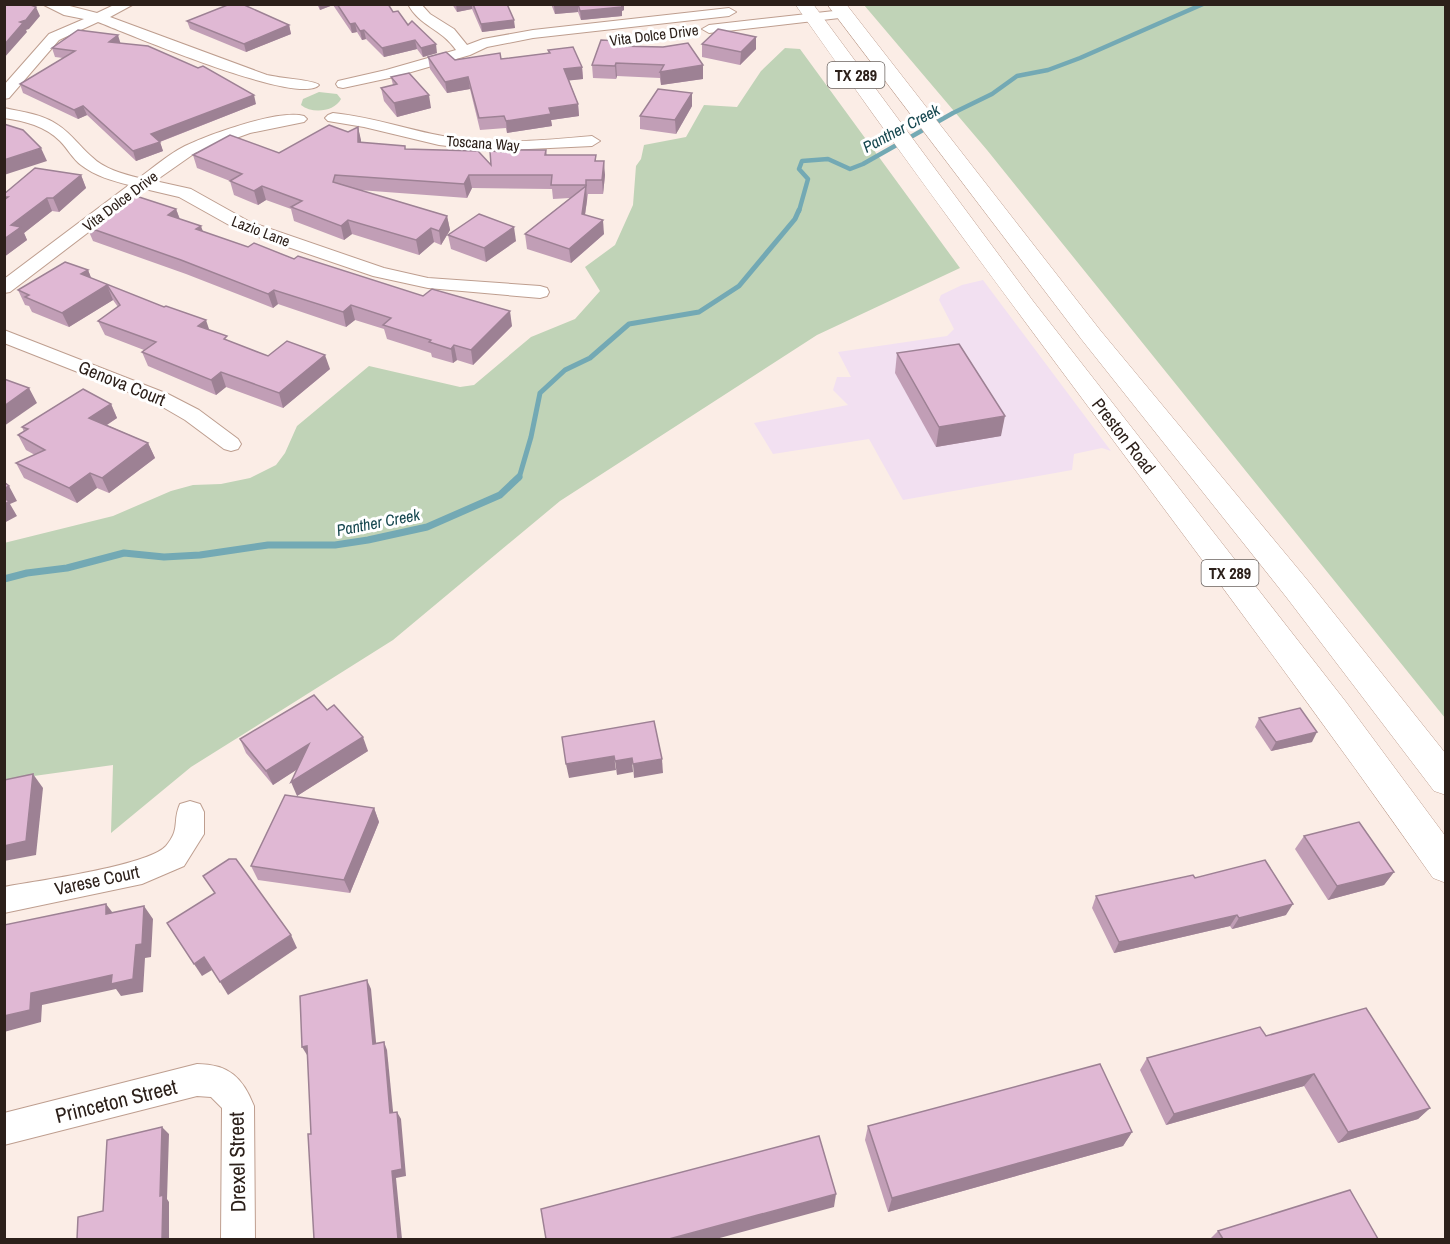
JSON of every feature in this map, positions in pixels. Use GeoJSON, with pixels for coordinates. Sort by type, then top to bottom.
{"type":"FeatureCollection","features":[{"type":"Feature","properties":{"kind":"main road","name":"Preston Road"},"geometry":{"type":"LineString","coordinates":[[839,9],[952,157],[1298,590],[1446,781]]}},
{"type":"Feature","properties":{"kind":"main road","name":"Preston Road"},"geometry":{"type":"LineString","coordinates":[[809,11],[1024,306],[1266,621],[1446,867]]}},
{"type":"Feature","properties":{"kind":"main road"},"geometry":{"type":"LineString","coordinates":[[1124,436],[1166,427]]}},
{"type":"Feature","properties":{"kind":"street"},"geometry":{"type":"LineString","coordinates":[[48,4],[69,12],[97,17],[263,80],[292,85],[312,85]]}},
{"type":"Feature","properties":{"kind":"street"},"geometry":{"type":"LineString","coordinates":[[88,4],[97,17]]}},
{"type":"Feature","properties":{"kind":"street"},"geometry":{"type":"LineString","coordinates":[[4,95],[54,38],[128,4]]}},
{"type":"Feature","properties":{"kind":"street"},"geometry":{"type":"LineString","coordinates":[[414,4],[416,9],[431,21],[451,33],[465,52]]}},
{"type":"Feature","properties":{"kind":"street"},"geometry":{"type":"LineString","coordinates":[[652,4],[663,29]]}},
{"type":"Feature","properties":{"kind":"street","name":"Vita Dolce Drive"},"geometry":{"type":"LineString","coordinates":[[636,37],[663,29],[729,17],[839,9]]}},
{"type":"Feature","properties":{"kind":"street","name":"Vita Dolce Drive"},"geometry":{"type":"LineString","coordinates":[[245,129],[288,94],[312,85],[343,84],[389,75],[465,52],[483,42],[533,34],[663,29]]}},
{"type":"Feature","properties":{"kind":"street","name":"Vita Dolce Drive"},"geometry":{"type":"LineString","coordinates":[[465,52],[486,54],[532,49]]}},
{"type":"Feature","properties":{"kind":"street","name":"Vita Dolce Drive"},"geometry":{"type":"LineString","coordinates":[[4,288],[189,150],[245,129],[284,120],[333,118],[347,113],[360,100],[364,89],[389,75]]}},
{"type":"Feature","properties":{"kind":"street"},"geometry":{"type":"LineString","coordinates":[[263,80],[279,93],[283,113],[299,119]]}},
{"type":"Feature","properties":{"kind":"street"},"geometry":{"type":"LineString","coordinates":[[343,84],[358,92],[360,100],[358,108],[375,123]]}},
{"type":"Feature","properties":{"kind":"street","name":"Lazio Lane"},"geometry":{"type":"LineString","coordinates":[[4,113],[28,117],[51,126],[64,136],[87,162],[115,177],[184,193],[244,226],[388,275],[439,284],[540,292]]}},
{"type":"Feature","properties":{"kind":"street","name":"Toscana Way"},"geometry":{"type":"LineString","coordinates":[[333,118],[375,123],[435,140],[470,146],[516,147],[592,141]]}},
{"type":"Feature","properties":{"kind":"street","name":"Genova Court"},"geometry":{"type":"LineString","coordinates":[[4,336],[161,398],[192,415],[231,444]]}},
{"type":"Feature","properties":{"kind":"street","name":"Varese Court"},"geometry":{"type":"LineString","coordinates":[[4,900],[142,872],[174,857],[190,834],[190,812]]}},
{"type":"Feature","properties":{"kind":"street","name":"Princeton Street"},"geometry":{"type":"LineString","coordinates":[[4,1129],[197,1080],[209,1080],[226,1087]]}},
{"type":"Feature","properties":{"kind":"street","name":"Drexel Street"},"geometry":{"type":"LineString","coordinates":[[226,1087],[234,1096],[238,1106],[238,1239]]}},
{"type":"Feature","properties":{"kind":"shaded area"},"geometry":{"type":"Polygon","coordinates":[[[983,280],[1111,451],[1102,448],[1074,454],[1072,470],[903,500],[869,439],[773,454],[754,423],[848,405],[833,390],[837,377],[851,377],[838,352],[947,336],[954,329],[939,300],[941,295],[962,285],[983,280]]]}},
{"type":"Feature","properties":{"kind":"green space"},"geometry":{"type":"Polygon","coordinates":[[[864,5],[1445,5],[1445,718],[987,150],[864,5]]]}},
{"type":"Feature","properties":{"kind":"green space"},"geometry":{"type":"Polygon","coordinates":[[[785,48],[800,49],[960,268],[817,335],[560,501],[393,640],[191,767],[111,833],[113,765],[5,780],[4,543],[113,516],[171,491],[193,485],[221,484],[250,478],[276,465],[285,453],[297,426],[369,366],[460,387],[474,385],[531,337],[575,319],[600,291],[585,267],[615,245],[633,205],[636,166],[641,159],[644,145],[686,137],[704,105],[737,107],[761,71],[785,48]]]}},
{"type":"Feature","properties":{"kind":"green space"},"geometry":{"type":"Polygon","coordinates":[[[319,92],[337,94],[341,99],[333,107],[323,110],[311,110],[301,105],[303,99],[319,92]]]}},
{"type":"Feature","properties":{"kind":"building"},"geometry":{"type":"Polygon","coordinates":[[[28,4],[36,7],[26,20],[20,22],[23,23],[4,45],[4,5],[28,4]]]}},
{"type":"Feature","properties":{"kind":"building"},"geometry":{"type":"Polygon","coordinates":[[[230,4],[242,4],[289,25],[244,44],[187,21],[230,4]]]}},
{"type":"Feature","properties":{"kind":"building"},"geometry":{"type":"Polygon","coordinates":[[[337,4],[388,4],[393,12],[398,11],[408,25],[412,21],[436,44],[421,48],[415,40],[382,48],[364,30],[360,31],[355,23],[350,24],[337,4]]]}},
{"type":"Feature","properties":{"kind":"building"},"geometry":{"type":"Polygon","coordinates":[[[473,4],[507,4],[514,20],[481,24],[473,4]]]}},
{"type":"Feature","properties":{"kind":"building"},"geometry":{"type":"Polygon","coordinates":[[[578,4],[621,4],[622,7],[580,11],[578,4]]]}},
{"type":"Feature","properties":{"kind":"building"},"geometry":{"type":"Polygon","coordinates":[[[718,29],[756,37],[741,52],[702,44],[718,29]]]}},
{"type":"Feature","properties":{"kind":"building"},"geometry":{"type":"Polygon","coordinates":[[[78,30],[118,35],[109,42],[148,46],[198,68],[203,66],[254,95],[151,134],[160,142],[133,151],[83,106],[74,110],[20,84],[75,51],[52,48],[78,30]]]}},
{"type":"Feature","properties":{"kind":"building"},"geometry":{"type":"Polygon","coordinates":[[[601,40],[618,41],[616,46],[663,47],[688,43],[703,65],[660,72],[664,65],[616,63],[615,66],[592,65],[601,40]]]}},
{"type":"Feature","properties":{"kind":"building"},"geometry":{"type":"Polygon","coordinates":[[[573,47],[582,67],[564,69],[578,104],[549,108],[551,114],[506,121],[504,116],[479,118],[468,77],[445,82],[428,57],[446,52],[455,60],[500,53],[501,59],[550,53],[548,50],[573,47]]]}},
{"type":"Feature","properties":{"kind":"building"},"geometry":{"type":"Polygon","coordinates":[[[409,73],[429,95],[394,103],[381,88],[397,84],[391,77],[409,73]]]}},
{"type":"Feature","properties":{"kind":"building"},"geometry":{"type":"Polygon","coordinates":[[[658,89],[692,93],[675,120],[640,116],[658,89]]]}},
{"type":"Feature","properties":{"kind":"building"},"geometry":{"type":"Polygon","coordinates":[[[4,124],[23,130],[41,148],[4,160],[4,124]]]}},
{"type":"Feature","properties":{"kind":"building"},"geometry":{"type":"Polygon","coordinates":[[[329,125],[348,132],[358,127],[358,142],[405,146],[405,149],[478,151],[491,165],[490,151],[546,150],[545,155],[596,155],[595,161],[604,161],[602,180],[586,180],[586,185],[551,185],[552,175],[469,175],[464,184],[335,175],[333,182],[447,216],[439,231],[431,228],[416,240],[348,220],[341,226],[291,207],[302,201],[262,186],[254,191],[230,181],[242,174],[193,155],[230,135],[279,153],[329,125]]]}},
{"type":"Feature","properties":{"kind":"building"},"geometry":{"type":"Polygon","coordinates":[[[35,168],[81,175],[53,198],[47,198],[11,225],[21,227],[4,239],[4,200],[8,197],[4,197],[4,194],[35,168]]]}},
{"type":"Feature","properties":{"kind":"building"},"geometry":{"type":"Polygon","coordinates":[[[586,186],[582,214],[603,220],[569,249],[525,234],[586,186]]]}},
{"type":"Feature","properties":{"kind":"building"},"geometry":{"type":"Polygon","coordinates":[[[136,196],[176,209],[168,215],[201,226],[196,229],[248,247],[254,243],[294,259],[298,256],[423,296],[432,289],[510,311],[471,350],[454,345],[451,349],[429,342],[431,340],[383,325],[391,318],[351,305],[343,312],[274,290],[268,294],[87,227],[136,196]]]}},
{"type":"Feature","properties":{"kind":"building"},"geometry":{"type":"Polygon","coordinates":[[[479,214],[514,227],[484,248],[448,235],[479,214]]]}},
{"type":"Feature","properties":{"kind":"building"},"geometry":{"type":"Polygon","coordinates":[[[65,262],[88,270],[81,274],[164,307],[206,320],[198,326],[227,336],[224,339],[268,356],[287,341],[325,355],[279,393],[221,372],[211,380],[142,352],[156,342],[98,321],[120,305],[107,285],[62,313],[25,297],[29,295],[18,290],[65,262]]]}},
{"type":"Feature","properties":{"kind":"building"},"geometry":{"type":"Polygon","coordinates":[[[959,344],[1005,416],[939,427],[897,353],[959,344]]]}},
{"type":"Feature","properties":{"kind":"building"},"geometry":{"type":"Polygon","coordinates":[[[4,379],[29,388],[4,406],[4,379]]]}},
{"type":"Feature","properties":{"kind":"building"},"geometry":{"type":"Polygon","coordinates":[[[83,389],[111,404],[89,418],[148,443],[102,478],[90,473],[69,488],[16,463],[45,450],[18,435],[28,429],[22,427],[83,389]]]}},
{"type":"Feature","properties":{"kind":"building"},"geometry":{"type":"Polygon","coordinates":[[[314,695],[327,710],[334,705],[363,737],[291,782],[309,744],[266,771],[240,739],[314,695]]]}},
{"type":"Feature","properties":{"kind":"building"},"geometry":{"type":"Polygon","coordinates":[[[1300,708],[1317,732],[1276,742],[1259,718],[1300,708]]]}},
{"type":"Feature","properties":{"kind":"building"},"geometry":{"type":"Polygon","coordinates":[[[654,721],[662,759],[633,764],[632,758],[615,761],[614,756],[566,764],[562,737],[654,721]]]}},
{"type":"Feature","properties":{"kind":"building"},"geometry":{"type":"Polygon","coordinates":[[[33,774],[26,841],[4,846],[4,780],[33,774]]]}},
{"type":"Feature","properties":{"kind":"building"},"geometry":{"type":"Polygon","coordinates":[[[285,795],[374,808],[344,880],[251,866],[285,795]]]}},
{"type":"Feature","properties":{"kind":"building"},"geometry":{"type":"Polygon","coordinates":[[[1359,822],[1394,872],[1337,886],[1304,836],[1359,822]]]}},
{"type":"Feature","properties":{"kind":"building"},"geometry":{"type":"Polygon","coordinates":[[[229,859],[236,859],[291,935],[220,982],[204,957],[194,964],[167,923],[215,893],[203,876],[229,859]]]}},
{"type":"Feature","properties":{"kind":"building"},"geometry":{"type":"Polygon","coordinates":[[[1265,860],[1293,904],[1239,918],[1237,915],[1119,942],[1096,896],[1193,875],[1195,878],[1265,860]]]}},
{"type":"Feature","properties":{"kind":"building"},"geometry":{"type":"Polygon","coordinates":[[[106,904],[106,914],[144,906],[142,944],[136,945],[133,979],[111,984],[112,975],[31,993],[30,1010],[4,1016],[4,925],[106,904]]]}},
{"type":"Feature","properties":{"kind":"building"},"geometry":{"type":"Polygon","coordinates":[[[367,980],[373,1044],[384,1042],[390,1113],[397,1112],[402,1169],[392,1171],[398,1239],[314,1239],[308,1134],[311,1134],[307,1046],[302,1047],[300,996],[367,980]]]}},
{"type":"Feature","properties":{"kind":"building"},"geometry":{"type":"Polygon","coordinates":[[[1366,1008],[1430,1108],[1348,1132],[1314,1074],[1174,1114],[1147,1058],[1260,1027],[1266,1036],[1366,1008]]]}},
{"type":"Feature","properties":{"kind":"building"},"geometry":{"type":"Polygon","coordinates":[[[1100,1064],[1132,1132],[892,1198],[868,1126],[1100,1064]]]}},
{"type":"Feature","properties":{"kind":"building"},"geometry":{"type":"Polygon","coordinates":[[[162,1127],[160,1196],[163,1195],[162,1239],[77,1239],[78,1217],[103,1211],[107,1140],[162,1127]]]}},
{"type":"Feature","properties":{"kind":"building"},"geometry":{"type":"Polygon","coordinates":[[[819,1136],[836,1194],[669,1239],[546,1239],[541,1209],[819,1136]]]}},
{"type":"Feature","properties":{"kind":"building"},"geometry":{"type":"Polygon","coordinates":[[[1350,1190],[1378,1239],[1223,1239],[1218,1231],[1350,1190]]]}},
{"type":"Feature","properties":{"kind":"waterway","name":"Panther Creek"},"geometry":{"type":"LineString","coordinates":[[799,211],[808,179],[799,169],[802,161],[828,159],[850,169],[863,164],[953,113],[992,94],[1017,76],[1048,70],[1080,58],[1203,4]]}},
{"type":"Feature","properties":{"kind":"waterway","name":"Panther Creek"},"geometry":{"type":"LineString","coordinates":[[519,478],[531,437],[540,393],[565,370],[590,358],[629,324],[699,312],[739,286],[795,219],[799,210]]}},
{"type":"Feature","properties":{"kind":"waterway","name":"Panther Creek"},"geometry":{"type":"LineString","coordinates":[[4,579],[27,573],[67,568],[124,553],[164,557],[200,555],[268,545],[335,545],[368,540],[427,527],[500,495],[519,477]]}}]}
